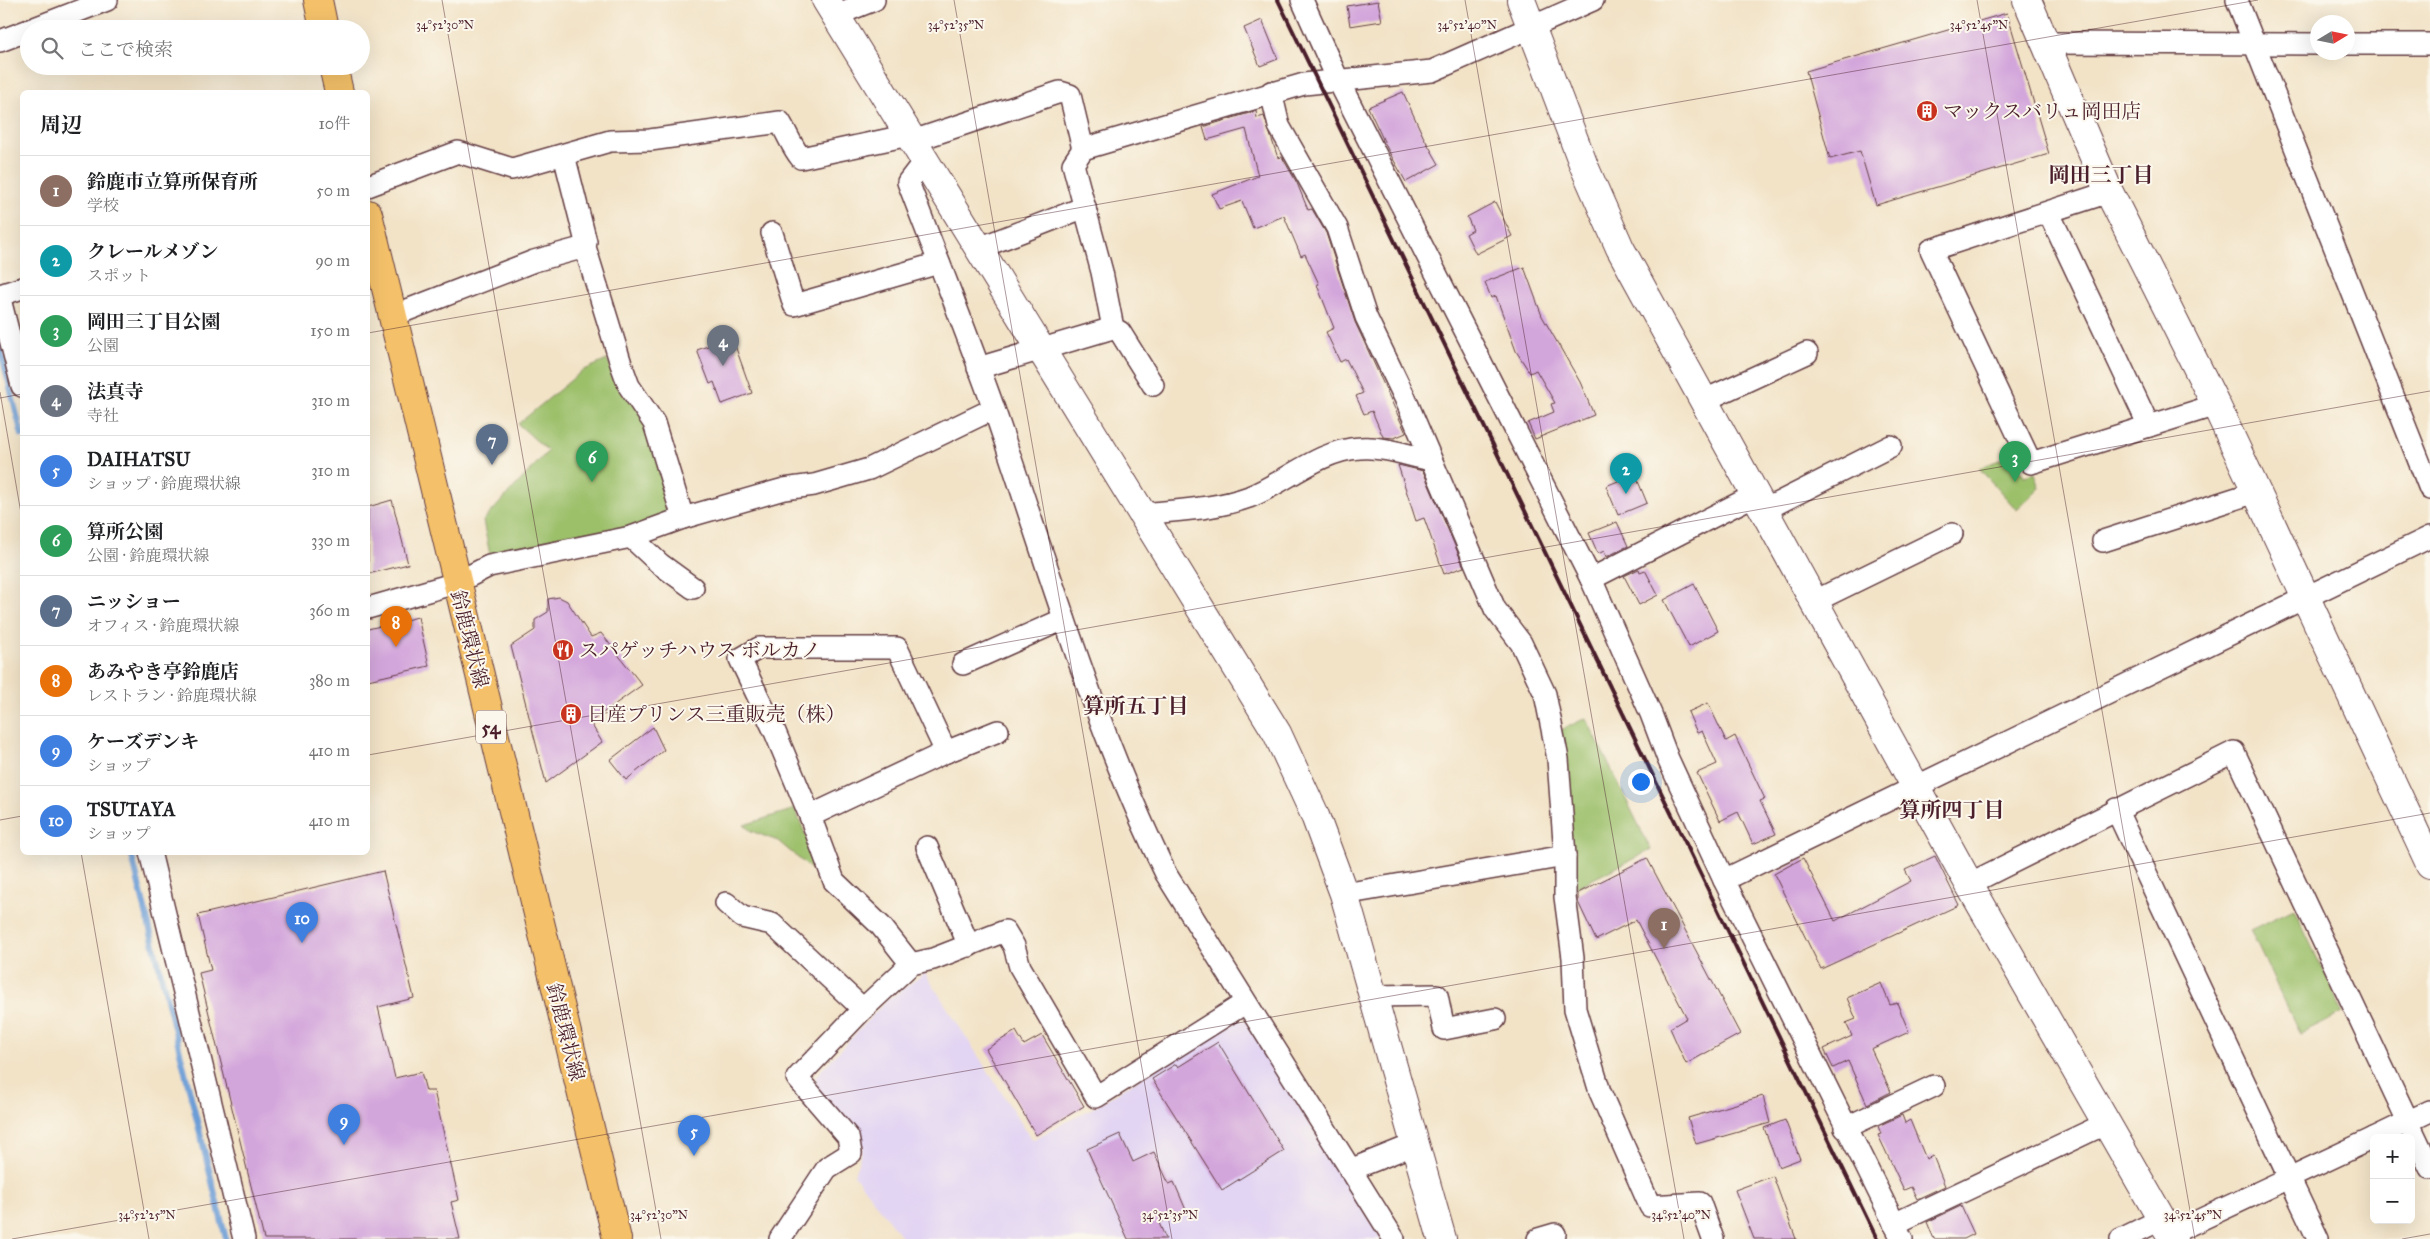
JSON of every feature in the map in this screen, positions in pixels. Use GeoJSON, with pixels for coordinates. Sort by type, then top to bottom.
{"type":"FeatureCollection","features":[{"type":"Feature","properties":{"kind":"main road"},"geometry":{"type":"LineString","coordinates":[[318,0],[322,20]]}},
{"type":"Feature","properties":{"kind":"main road"},"geometry":{"type":"LineString","coordinates":[[335,75],[339,90]]}},
{"type":"Feature","properties":{"kind":"main road","name":"鈴鹿環状線"},"geometry":{"type":"LineString","coordinates":[[370,222],[456,583],[617,1239]]}},
{"type":"Feature","properties":{"kind":"street"},"geometry":{"type":"LineString","coordinates":[[54,20],[107,0]]}},
{"type":"Feature","properties":{"kind":"street"},"geometry":{"type":"LineString","coordinates":[[874,0],[831,8],[1277,733],[1314,813],[1344,894],[1442,1239]]}},
{"type":"Feature","properties":{"kind":"street"},"geometry":{"type":"LineString","coordinates":[[1302,0],[1338,80],[1591,579],[1651,714],[1668,759],[1724,880],[1845,1128],[1898,1231],[2105,1124]]}},
{"type":"Feature","properties":{"kind":"street"},"geometry":{"type":"LineString","coordinates":[[1521,0],[1584,166],[1620,248],[1915,786],[2105,1124],[2168,1231]]}},
{"type":"Feature","properties":{"kind":"street"},"geometry":{"type":"LineString","coordinates":[[1113,328],[1102,272],[1073,164],[1084,149],[1271,92],[1318,82],[1432,71],[1593,0]]}},
{"type":"Feature","properties":{"kind":"street"},"geometry":{"type":"LineString","coordinates":[[2026,0],[2109,192],[2216,405],[2430,864]]}},
{"type":"Feature","properties":{"kind":"street"},"geometry":{"type":"LineString","coordinates":[[2238,0],[2430,489]]}},
{"type":"Feature","properties":{"kind":"street"},"geometry":{"type":"LineString","coordinates":[[0,41],[20,33]]}},
{"type":"Feature","properties":{"kind":"street"},"geometry":{"type":"LineString","coordinates":[[2044,44],[2310,44]]}},
{"type":"Feature","properties":{"kind":"street"},"geometry":{"type":"LineString","coordinates":[[2355,44],[2430,44]]}},
{"type":"Feature","properties":{"kind":"street"},"geometry":{"type":"LineString","coordinates":[[370,185],[458,152],[512,169],[610,141],[650,140],[780,122],[791,146],[801,158],[915,145],[1060,92],[1070,95],[1084,149]]}},
{"type":"Feature","properties":{"kind":"street"},"geometry":{"type":"LineString","coordinates":[[1271,92],[1279,126],[1337,228],[1366,317],[1432,460],[1495,609],[1521,644],[1545,694],[1558,759],[1565,856],[1565,897],[1573,958],[1575,1009],[1600,1092],[1650,1206],[1700,1203],[1713,1239]]}},
{"type":"Feature","properties":{"kind":"street"},"geometry":{"type":"LineString","coordinates":[[915,145],[908,182],[994,409],[1064,619],[1134,810],[1166,874],[1394,1239]]}},
{"type":"Feature","properties":{"kind":"street"},"geometry":{"type":"LineString","coordinates":[[564,155],[585,247],[621,364],[629,386],[654,423],[682,518]]}},
{"type":"Feature","properties":{"kind":"street"},"geometry":{"type":"LineString","coordinates":[[2109,192],[1931,250],[2031,463],[2216,405]]}},
{"type":"Feature","properties":{"kind":"street"},"geometry":{"type":"LineString","coordinates":[[979,248],[1085,208]]}},
{"type":"Feature","properties":{"kind":"street"},"geometry":{"type":"LineString","coordinates":[[2049,213],[2149,426]]}},
{"type":"Feature","properties":{"kind":"street"},"geometry":{"type":"LineString","coordinates":[[772,233],[794,305],[939,263]]}},
{"type":"Feature","properties":{"kind":"street"},"geometry":{"type":"LineString","coordinates":[[392,316],[534,261],[585,247]]}},
{"type":"Feature","properties":{"kind":"street"},"geometry":{"type":"LineString","coordinates":[[20,289],[0,297],[20,378]]}},
{"type":"Feature","properties":{"kind":"street"},"geometry":{"type":"LineString","coordinates":[[978,368],[1113,328],[1120,332],[1153,386]]}},
{"type":"Feature","properties":{"kind":"street"},"geometry":{"type":"LineString","coordinates":[[1703,401],[1807,353]]}},
{"type":"Feature","properties":{"kind":"street"},"geometry":{"type":"LineString","coordinates":[[370,607],[456,583],[489,566],[631,537],[682,518],[784,489],[814,485],[848,476],[868,469],[994,409]]}},
{"type":"Feature","properties":{"kind":"street"},"geometry":{"type":"LineString","coordinates":[[1591,579],[1891,446]]}},
{"type":"Feature","properties":{"kind":"street"},"geometry":{"type":"LineString","coordinates":[[1144,514],[1200,508],[1248,497],[1321,459],[1358,448],[1370,448],[1432,460]]}},
{"type":"Feature","properties":{"kind":"street"},"geometry":{"type":"LineString","coordinates":[[2103,541],[2256,492]]}},
{"type":"Feature","properties":{"kind":"street"},"geometry":{"type":"LineString","coordinates":[[1813,602],[1952,534]]}},
{"type":"Feature","properties":{"kind":"street"},"geometry":{"type":"LineString","coordinates":[[631,537],[660,564],[693,588]]}},
{"type":"Feature","properties":{"kind":"street"},"geometry":{"type":"LineString","coordinates":[[1724,880],[2430,537]]}},
{"type":"Feature","properties":{"kind":"street"},"geometry":{"type":"LineString","coordinates":[[963,664],[1064,619]]}},
{"type":"Feature","properties":{"kind":"street"},"geometry":{"type":"LineString","coordinates":[[911,964],[881,926],[834,881],[776,732],[740,659],[759,648],[897,648],[946,752]]}},
{"type":"Feature","properties":{"kind":"street"},"geometry":{"type":"LineString","coordinates":[[810,816],[946,752],[998,731]]}},
{"type":"Feature","properties":{"kind":"street"},"geometry":{"type":"LineString","coordinates":[[1970,884],[2116,809],[2234,752],[2430,1168]]}},
{"type":"Feature","properties":{"kind":"street"},"geometry":{"type":"LineString","coordinates":[[2116,809],[2318,1239]]}},
{"type":"Feature","properties":{"kind":"street"},"geometry":{"type":"LineString","coordinates":[[927,847],[969,946]]}},
{"type":"Feature","properties":{"kind":"street"},"geometry":{"type":"LineString","coordinates":[[151,855],[244,1239]]}},
{"type":"Feature","properties":{"kind":"street"},"geometry":{"type":"LineString","coordinates":[[1344,894],[1565,856]]}},
{"type":"Feature","properties":{"kind":"street"},"geometry":{"type":"LineString","coordinates":[[726,903],[742,917],[772,924],[863,1009]]}},
{"type":"Feature","properties":{"kind":"street"},"geometry":{"type":"LineString","coordinates":[[780,1239],[827,1168],[851,1153],[848,1137],[797,1078],[863,1009],[911,964],[933,959],[1005,931],[1014,946],[1020,967],[1096,1097],[1245,1003]]}},
{"type":"Feature","properties":{"kind":"street"},"geometry":{"type":"LineString","coordinates":[[1373,996],[1437,995],[1444,1029],[1496,1019]]}},
{"type":"Feature","properties":{"kind":"street"},"geometry":{"type":"LineString","coordinates":[[1845,1128],[1934,1086]]}},
{"type":"Feature","properties":{"kind":"street"},"geometry":{"type":"LineString","coordinates":[[2382,1134],[2430,1111]]}},
{"type":"Feature","properties":{"kind":"street"},"geometry":{"type":"LineString","coordinates":[[2121,1239],[2168,1231],[2370,1140]]}},
{"type":"Feature","properties":{"kind":"street"},"geometry":{"type":"LineString","coordinates":[[1350,1170],[1415,1144]]}},
{"type":"Feature","properties":{"kind":"shaded area"},"geometry":{"type":"Polygon","coordinates":[[[925,973],[1032,1140],[1093,1108],[1234,1019],[1247,1022],[1382,1239],[903,1239],[854,1175],[863,1147],[816,1090],[816,1076],[885,1002],[925,973]]]}},
{"type":"Feature","properties":{"kind":"green space"},"geometry":{"type":"Polygon","coordinates":[[[607,360],[649,426],[672,519],[490,555],[483,521],[548,451],[518,424],[582,371],[607,360]]]}},
{"type":"Feature","properties":{"kind":"green space"},"geometry":{"type":"Polygon","coordinates":[[[2012,455],[2024,476],[2035,473],[2040,488],[2017,510],[1979,468],[2012,455]]]}},
{"type":"Feature","properties":{"kind":"green space"},"geometry":{"type":"Polygon","coordinates":[[[1586,718],[1651,850],[1573,889],[1561,730],[1586,718]]]}},
{"type":"Feature","properties":{"kind":"green space"},"geometry":{"type":"Polygon","coordinates":[[[795,809],[824,880],[778,841],[751,831],[744,825],[795,809]]]}},
{"type":"Feature","properties":{"kind":"green space"},"geometry":{"type":"Polygon","coordinates":[[[2294,909],[2343,1013],[2300,1034],[2250,930],[2294,909]]]}},
{"type":"Feature","properties":{"kind":"building"},"geometry":{"type":"Polygon","coordinates":[[[1378,1],[1382,21],[1350,26],[1347,6],[1378,1]]]}},
{"type":"Feature","properties":{"kind":"building","name":"マックスバリュ岡田店"},"geometry":{"type":"Polygon","coordinates":[[[2007,13],[2049,154],[1876,205],[1860,151],[1830,159],[1806,71],[2007,13]]]}},
{"type":"Feature","properties":{"kind":"building"},"geometry":{"type":"Polygon","coordinates":[[[1262,20],[1278,59],[1260,66],[1244,28],[1262,20]]]}},
{"type":"Feature","properties":{"kind":"building"},"geometry":{"type":"Polygon","coordinates":[[[1403,92],[1423,136],[1439,164],[1406,182],[1388,150],[1368,107],[1403,92]]]}},
{"type":"Feature","properties":{"kind":"building"},"geometry":{"type":"Polygon","coordinates":[[[1256,111],[1257,118],[1264,116],[1278,158],[1282,157],[1297,183],[1308,210],[1312,209],[1326,233],[1355,322],[1406,433],[1394,438],[1383,437],[1372,411],[1364,414],[1356,396],[1363,393],[1346,359],[1340,362],[1326,332],[1334,328],[1317,285],[1319,284],[1305,254],[1301,256],[1284,216],[1253,228],[1242,201],[1219,209],[1212,194],[1258,176],[1246,129],[1207,140],[1203,127],[1256,111]]]}},
{"type":"Feature","properties":{"kind":"building"},"geometry":{"type":"Polygon","coordinates":[[[1495,202],[1512,236],[1476,254],[1466,234],[1473,230],[1467,217],[1495,202]]]}},
{"type":"Feature","properties":{"kind":"building"},"geometry":{"type":"Polygon","coordinates":[[[1524,267],[1542,316],[1580,382],[1594,415],[1535,439],[1528,423],[1554,412],[1551,404],[1555,403],[1536,370],[1530,373],[1516,351],[1496,296],[1491,298],[1485,282],[1524,267]]]}},
{"type":"Feature","properties":{"kind":"building"},"geometry":{"type":"Polygon","coordinates":[[[732,337],[752,393],[722,404],[714,382],[710,384],[697,350],[732,337]]]}},
{"type":"Feature","properties":{"kind":"building"},"geometry":{"type":"Polygon","coordinates":[[[1398,465],[1423,471],[1464,567],[1444,574],[1424,518],[1416,521],[1398,465]]]}},
{"type":"Feature","properties":{"kind":"building"},"geometry":{"type":"Polygon","coordinates":[[[1635,474],[1647,503],[1618,515],[1606,486],[1635,474]]]}},
{"type":"Feature","properties":{"kind":"building"},"geometry":{"type":"Polygon","coordinates":[[[392,500],[408,564],[370,574],[370,506],[392,500]]]}},
{"type":"Feature","properties":{"kind":"building"},"geometry":{"type":"Polygon","coordinates":[[[1617,522],[1628,546],[1606,557],[1604,551],[1598,554],[1589,533],[1617,522]]]}},
{"type":"Feature","properties":{"kind":"building"},"geometry":{"type":"Polygon","coordinates":[[[1639,569],[1640,572],[1645,570],[1658,595],[1639,605],[1624,576],[1639,569]]]}},
{"type":"Feature","properties":{"kind":"building"},"geometry":{"type":"Polygon","coordinates":[[[1694,584],[1718,631],[1689,647],[1664,600],[1694,584]]]}},
{"type":"Feature","properties":{"kind":"building"},"geometry":{"type":"Polygon","coordinates":[[[559,597],[567,601],[591,637],[601,633],[642,685],[590,722],[602,742],[546,783],[511,646],[535,630],[535,620],[548,612],[548,599],[559,597]]]}},
{"type":"Feature","properties":{"kind":"building"},"geometry":{"type":"Polygon","coordinates":[[[418,617],[429,666],[370,680],[370,629],[418,617]]]}},
{"type":"Feature","properties":{"kind":"building"},"geometry":{"type":"Polygon","coordinates":[[[1708,703],[1726,741],[1735,736],[1765,799],[1760,801],[1776,834],[1753,844],[1738,812],[1720,821],[1697,773],[1717,764],[1702,731],[1697,733],[1688,712],[1708,703]]]}},
{"type":"Feature","properties":{"kind":"building"},"geometry":{"type":"Polygon","coordinates":[[[653,727],[664,750],[626,780],[610,760],[653,727]]]}},
{"type":"Feature","properties":{"kind":"building"},"geometry":{"type":"Polygon","coordinates":[[[1935,856],[1959,905],[1821,969],[1774,874],[1803,858],[1835,921],[1911,881],[1905,870],[1935,856]]]}},
{"type":"Feature","properties":{"kind":"building"},"geometry":{"type":"Polygon","coordinates":[[[1647,858],[1740,1034],[1686,1064],[1670,1028],[1687,1018],[1636,920],[1596,940],[1578,902],[1578,893],[1647,858]]]}},
{"type":"Feature","properties":{"kind":"building"},"geometry":{"type":"Polygon","coordinates":[[[383,871],[414,998],[378,1007],[395,1078],[421,1072],[426,1091],[434,1091],[459,1200],[451,1202],[460,1239],[264,1239],[199,973],[211,970],[198,915],[383,871]]]}},
{"type":"Feature","properties":{"kind":"building"},"geometry":{"type":"Polygon","coordinates":[[[1881,983],[1890,1005],[1897,1003],[1909,1032],[1871,1049],[1891,1092],[1867,1104],[1848,1061],[1833,1068],[1824,1049],[1852,1036],[1846,1023],[1856,1019],[1847,998],[1881,983]]]}},
{"type":"Feature","properties":{"kind":"building"},"geometry":{"type":"Polygon","coordinates":[[[1016,1031],[1024,1045],[1042,1035],[1084,1106],[1036,1135],[986,1049],[1016,1031]]]}},
{"type":"Feature","properties":{"kind":"building"},"geometry":{"type":"Polygon","coordinates":[[[1218,1042],[1284,1151],[1222,1190],[1152,1079],[1176,1064],[1178,1067],[1218,1042]]]}},
{"type":"Feature","properties":{"kind":"building"},"geometry":{"type":"Polygon","coordinates":[[[1763,1096],[1770,1123],[1696,1144],[1688,1118],[1763,1096]]]}},
{"type":"Feature","properties":{"kind":"building"},"geometry":{"type":"Polygon","coordinates":[[[1902,1115],[1905,1123],[1910,1120],[1926,1159],[1933,1156],[1945,1186],[1917,1199],[1911,1187],[1904,1190],[1878,1135],[1881,1134],[1878,1126],[1902,1115]]]}},
{"type":"Feature","properties":{"kind":"building"},"geometry":{"type":"Polygon","coordinates":[[[1785,1120],[1800,1159],[1779,1167],[1764,1128],[1785,1120]]]}},
{"type":"Feature","properties":{"kind":"building"},"geometry":{"type":"Polygon","coordinates":[[[1120,1134],[1133,1162],[1154,1152],[1169,1184],[1174,1182],[1186,1210],[1159,1223],[1166,1239],[1128,1239],[1087,1149],[1120,1134]]]}},
{"type":"Feature","properties":{"kind":"building"},"geometry":{"type":"Polygon","coordinates":[[[1773,1176],[1796,1239],[1754,1239],[1735,1190],[1773,1176]]]}},
{"type":"Feature","properties":{"kind":"building"},"geometry":{"type":"Polygon","coordinates":[[[1961,1206],[1974,1234],[1964,1239],[1934,1239],[1927,1222],[1961,1206]]]}},
{"type":"Feature","properties":{"kind":"waterway"},"geometry":{"type":"LineString","coordinates":[[0,347],[20,427]]}},
{"type":"Feature","properties":{"kind":"waterway"},"geometry":{"type":"LineString","coordinates":[[132,855],[226,1239]]}},
{"type":"Feature","properties":{"kind":"railway"},"geometry":{"type":"LineString","coordinates":[[1278,0],[1877,1239]]}},
{"type":"Feature","properties":{"kind":"place","name":"マックスバリュ岡田店"},"geometry":{"type":"Point","coordinates":[1927,111]}},
{"type":"Feature","properties":{"kind":"place","name":"法真寺"},"geometry":{"type":"Point","coordinates":[723,366]}},
{"type":"Feature","properties":{"kind":"place","name":"ニッショー"},"geometry":{"type":"Point","coordinates":[492,465]}},
{"type":"Feature","properties":{"kind":"place","name":"算所公園"},"geometry":{"type":"Point","coordinates":[592,482]}},
{"type":"Feature","properties":{"kind":"place","name":"岡田三丁目公園"},"geometry":{"type":"Point","coordinates":[2015,482]}},
{"type":"Feature","properties":{"kind":"place","name":"クレールメゾン"},"geometry":{"type":"Point","coordinates":[1626,494]}},
{"type":"Feature","properties":{"kind":"place","name":"あみやき亭鈴鹿店"},"geometry":{"type":"Point","coordinates":[396,647]}},
{"type":"Feature","properties":{"kind":"place","name":"スパゲッチハウス ボルカノ"},"geometry":{"type":"Point","coordinates":[563,650]}},
{"type":"Feature","properties":{"kind":"place","name":"日産プリンス三重販売（株）"},"geometry":{"type":"Point","coordinates":[571,714]}},
{"type":"Feature","properties":{"kind":"place","name":"TSUTAYA"},"geometry":{"type":"Point","coordinates":[302,943]}},
{"type":"Feature","properties":{"kind":"place","name":"鈴鹿市立算所保育所"},"geometry":{"type":"Point","coordinates":[1664,949]}},
{"type":"Feature","properties":{"kind":"place","name":"ケーズデンキ"},"geometry":{"type":"Point","coordinates":[344,1145]}},
{"type":"Feature","properties":{"kind":"place","name":"DAIHATSU"},"geometry":{"type":"Point","coordinates":[694,1156]}},
{"type":"Feature","properties":{"kind":"district","name":"岡田三丁目"},"geometry":{"type":"Point","coordinates":[2101,175]}},
{"type":"Feature","properties":{"kind":"district","name":"算所五丁目"},"geometry":{"type":"Point","coordinates":[1136,706]}},
{"type":"Feature","properties":{"kind":"district","name":"算所四丁目"},"geometry":{"type":"Point","coordinates":[1952,810]}}]}
